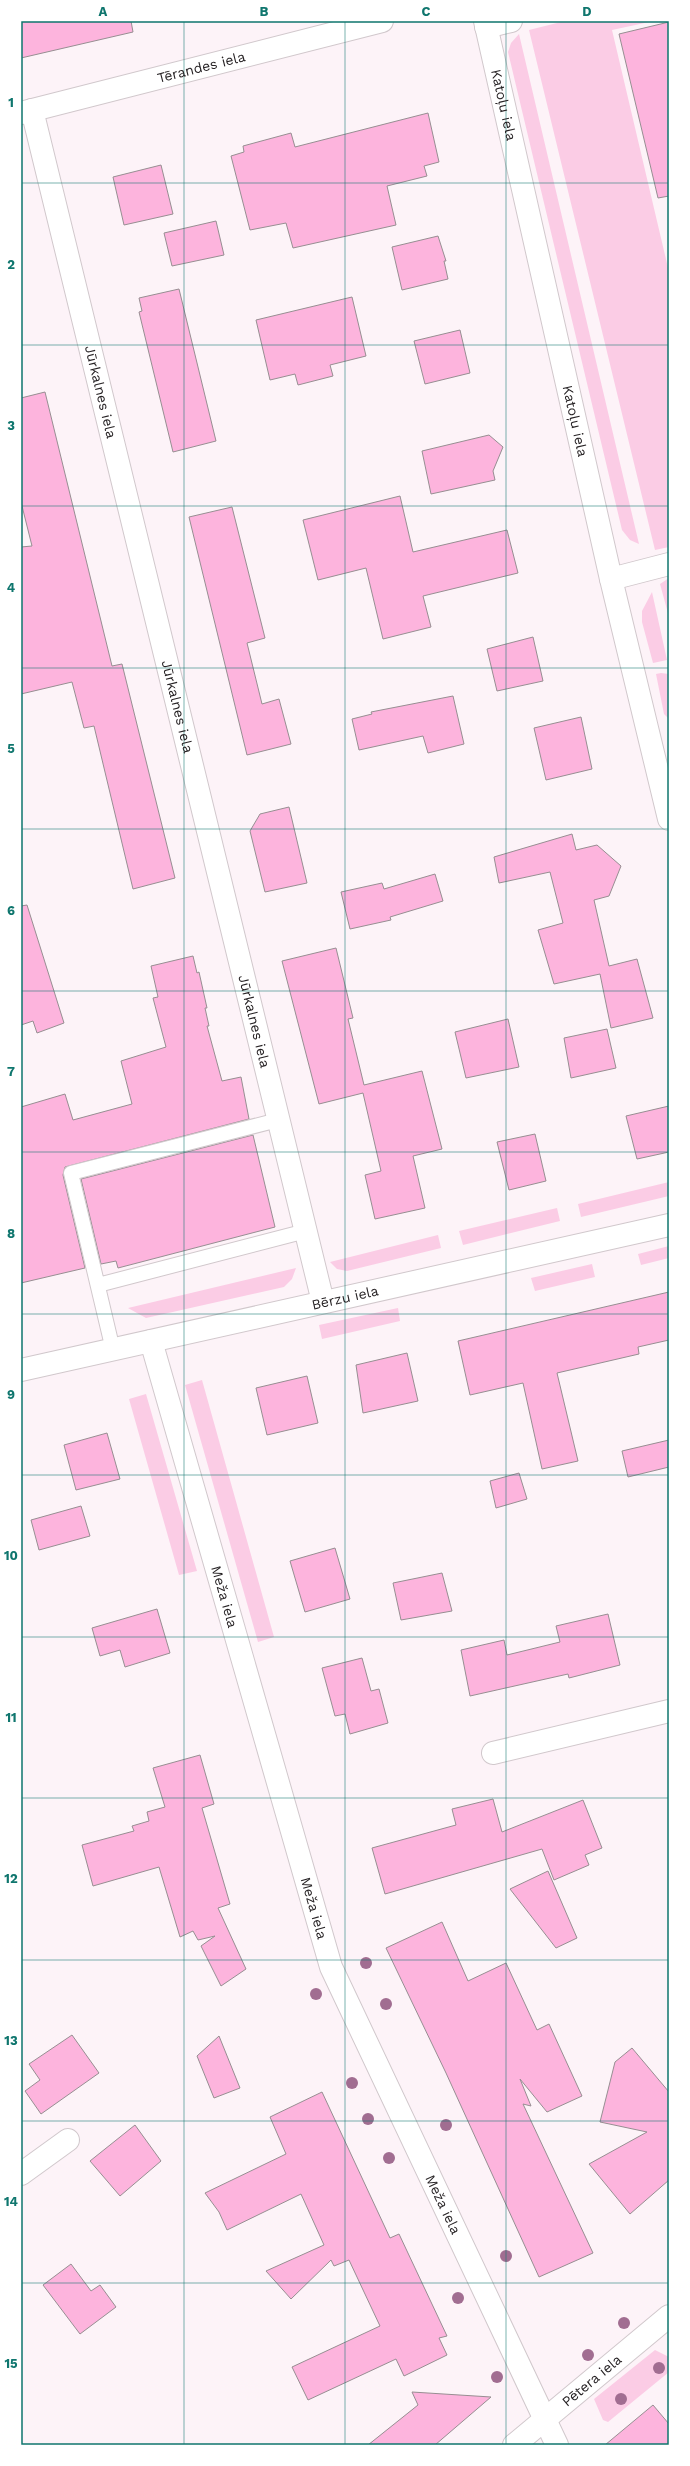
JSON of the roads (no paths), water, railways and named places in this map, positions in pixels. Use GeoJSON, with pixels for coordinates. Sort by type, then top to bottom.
{"type":"FeatureCollection","features":[{"type":"Feature","properties":{"kind":"street","name":"Tērandes iela"},"geometry":{"type":"LineString","coordinates":[[26,112],[382,21]]}},
{"type":"Feature","properties":{"kind":"street"},"geometry":{"type":"LineString","coordinates":[[485,24],[511,21]]}},
{"type":"Feature","properties":{"kind":"street","name":"Katoļu iela"},"geometry":{"type":"LineString","coordinates":[[485,24],[611,579],[669,819]]}},
{"type":"Feature","properties":{"kind":"street","name":"Jūrkalnes iela"},"geometry":{"type":"LineString","coordinates":[[26,112],[323,1302]]}},
{"type":"Feature","properties":{"kind":"street"},"geometry":{"type":"LineString","coordinates":[[611,579],[669,564]]}},
{"type":"Feature","properties":{"kind":"street","name":"Bērzu iela"},"geometry":{"type":"LineString","coordinates":[[21,1370],[669,1225]]}},
{"type":"Feature","properties":{"kind":"street","name":"Meža iela"},"geometry":{"type":"LineString","coordinates":[[151,1341],[331,1967],[557,2445]]}},
{"type":"Feature","properties":{"kind":"street"},"geometry":{"type":"LineString","coordinates":[[493,1752],[669,1711]]}},
{"type":"Feature","properties":{"kind":"street"},"geometry":{"type":"LineString","coordinates":[[21,2174],[68,2140]]}},
{"type":"Feature","properties":{"kind":"street","name":"Pētera iela"},"geometry":{"type":"LineString","coordinates":[[514,2445],[669,2316]]}},
{"type":"Feature","properties":{"kind":"lane"},"geometry":{"type":"LineString","coordinates":[[113,1350],[72,1173],[278,1120]]}},
{"type":"Feature","properties":{"kind":"lane"},"geometry":{"type":"LineString","coordinates":[[98,1285],[306,1231]]}}]}
